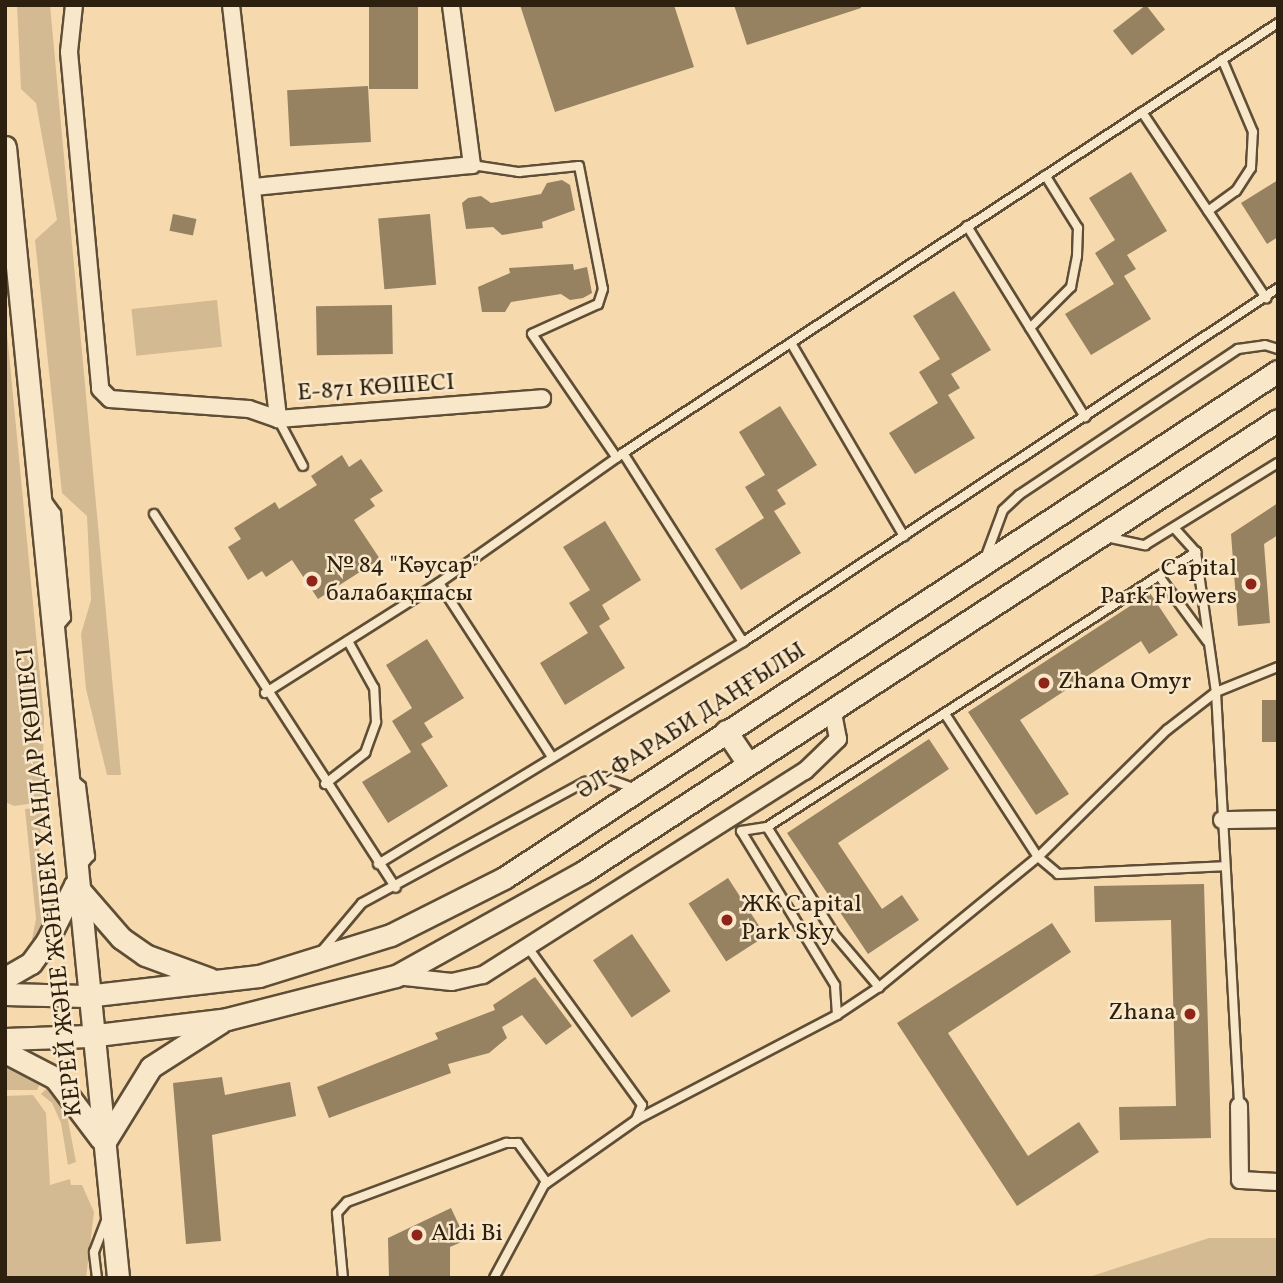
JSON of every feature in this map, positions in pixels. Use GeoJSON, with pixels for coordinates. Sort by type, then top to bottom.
{"type":"FeatureCollection","features":[{"type":"Feature","properties":{"kind":"main road","name":"КЕРЕЙ ЖӘНЕ ЖӘНІБЕК ХАНДАР КӨШЕСІ"},"geometry":{"type":"LineString","coordinates":[[5,147],[10,241],[38,489],[89,1036],[104,1143],[118,1278]]}},
{"type":"Feature","properties":{"kind":"main road","name":"ӘЛ-ФАРАБИ ДАҢҒЫЛЫ"},"geometry":{"type":"LineString","coordinates":[[5,994],[86,996],[215,981],[313,962],[391,935],[504,878],[1278,370]]}},
{"type":"Feature","properties":{"kind":"main road"},"geometry":{"type":"LineString","coordinates":[[5,1039],[89,1036],[227,1019],[396,976],[561,885],[1096,535],[1278,420]]}},
{"type":"Feature","properties":{"kind":"main road"},"geometry":{"type":"LineString","coordinates":[[726,731],[748,764]]}},
{"type":"Feature","properties":{"kind":"main road"},"geometry":{"type":"LineString","coordinates":[[5,978],[31,962],[47,942],[75,879],[121,938],[145,956],[215,981]]}},
{"type":"Feature","properties":{"kind":"main road"},"geometry":{"type":"LineString","coordinates":[[5,1052],[55,1078],[104,1143],[151,1067],[227,1019]]}},
{"type":"Feature","properties":{"kind":"street"},"geometry":{"type":"LineString","coordinates":[[74,5],[69,52],[100,388],[110,399],[249,410],[278,419]]}},
{"type":"Feature","properties":{"kind":"street","name":"Е-871 КӨШЕСІ"},"geometry":{"type":"LineString","coordinates":[[231,5],[255,187],[278,419],[542,398]]}},
{"type":"Feature","properties":{"kind":"street"},"geometry":{"type":"LineString","coordinates":[[255,187],[472,165],[450,5]]}},
{"type":"Feature","properties":{"kind":"street"},"geometry":{"type":"LineString","coordinates":[[396,976],[452,982],[483,975],[527,946],[737,826],[824,756],[838,739],[832,709]]}},
{"type":"Feature","properties":{"kind":"street"},"geometry":{"type":"LineString","coordinates":[[1222,820],[1278,819]]}},
{"type":"Feature","properties":{"kind":"street"},"geometry":{"type":"LineString","coordinates":[[1239,1106],[1240,1180],[1278,1182]]}},
{"type":"Feature","properties":{"kind":"lane"},"geometry":{"type":"LineString","coordinates":[[265,693],[439,583],[620,456],[1278,23]]}},
{"type":"Feature","properties":{"kind":"lane"},"geometry":{"type":"LineString","coordinates":[[1208,211],[1236,191],[1251,168],[1253,132],[1222,59]]}},
{"type":"Feature","properties":{"kind":"lane"},"geometry":{"type":"LineString","coordinates":[[1142,112],[1266,298]]}},
{"type":"Feature","properties":{"kind":"lane"},"geometry":{"type":"LineString","coordinates":[[472,165],[519,172],[579,166],[603,289],[598,304],[533,334],[620,456],[743,642]]}},
{"type":"Feature","properties":{"kind":"lane"},"geometry":{"type":"LineString","coordinates":[[1030,328],[1071,287],[1077,256],[1078,228],[1045,175]]}},
{"type":"Feature","properties":{"kind":"lane"},"geometry":{"type":"LineString","coordinates":[[967,226],[1084,417]]}},
{"type":"Feature","properties":{"kind":"lane"},"geometry":{"type":"LineString","coordinates":[[378,864],[743,642],[1278,288]]}},
{"type":"Feature","properties":{"kind":"lane"},"geometry":{"type":"LineString","coordinates":[[790,343],[904,536]]}},
{"type":"Feature","properties":{"kind":"lane"},"geometry":{"type":"LineString","coordinates":[[985,562],[1003,510],[1020,495],[1238,349],[1265,345],[1278,349]]}},
{"type":"Feature","properties":{"kind":"lane"},"geometry":{"type":"LineString","coordinates":[[278,419],[303,466]]}},
{"type":"Feature","properties":{"kind":"lane"},"geometry":{"type":"LineString","coordinates":[[1096,535],[1135,546],[1176,530],[1278,463]]}},
{"type":"Feature","properties":{"kind":"lane"},"geometry":{"type":"LineString","coordinates":[[154,514],[265,693],[396,888]]}},
{"type":"Feature","properties":{"kind":"lane"},"geometry":{"type":"LineString","coordinates":[[1176,530],[1196,552],[1216,692],[1239,1106]]}},
{"type":"Feature","properties":{"kind":"lane"},"geometry":{"type":"LineString","coordinates":[[737,826],[767,827],[1196,552]]}},
{"type":"Feature","properties":{"kind":"lane"},"geometry":{"type":"LineString","coordinates":[[1158,576],[1209,644]]}},
{"type":"Feature","properties":{"kind":"lane"},"geometry":{"type":"LineString","coordinates":[[439,583],[552,757]]}},
{"type":"Feature","properties":{"kind":"lane"},"geometry":{"type":"LineString","coordinates":[[325,784],[365,753],[376,722],[374,688],[348,640]]}},
{"type":"Feature","properties":{"kind":"lane"},"geometry":{"type":"LineString","coordinates":[[495,1278],[547,1183],[636,1120],[837,1015],[879,987],[1038,857],[1124,768],[1216,692],[1278,667]]}},
{"type":"Feature","properties":{"kind":"lane"},"geometry":{"type":"LineString","coordinates":[[945,714],[1038,857],[1058,874],[1225,866]]}},
{"type":"Feature","properties":{"kind":"lane"},"geometry":{"type":"LineString","coordinates":[[313,962],[354,909],[585,782],[603,777],[637,789]]}},
{"type":"Feature","properties":{"kind":"lane"},"geometry":{"type":"LineString","coordinates":[[737,826],[835,985],[837,1015]]}},
{"type":"Feature","properties":{"kind":"lane"},"geometry":{"type":"LineString","coordinates":[[767,827],[834,934],[879,987]]}},
{"type":"Feature","properties":{"kind":"lane"},"geometry":{"type":"LineString","coordinates":[[527,946],[642,1105],[636,1120]]}},
{"type":"Feature","properties":{"kind":"lane"},"geometry":{"type":"LineString","coordinates":[[343,1278],[337,1213],[347,1202],[506,1143],[518,1143],[547,1183]]}},
{"type":"Feature","properties":{"kind":"lane"},"geometry":{"type":"LineString","coordinates":[[97,1278],[94,1252],[111,1207]]}},
{"type":"Feature","properties":{"kind":"shaded area"},"geometry":{"type":"Polygon","coordinates":[[[17,5],[50,5],[121,775],[107,775],[86,689],[81,634],[91,600],[87,516],[62,493],[35,240],[57,220],[36,103],[21,89],[17,5]]]}},
{"type":"Feature","properties":{"kind":"shaded area"},"geometry":{"type":"Polygon","coordinates":[[[217,300],[222,347],[136,356],[131,309],[217,300]]]}},
{"type":"Feature","properties":{"kind":"shaded area"},"geometry":{"type":"Polygon","coordinates":[[[5,312],[44,718],[42,802],[14,806],[5,802],[5,312]]]}},
{"type":"Feature","properties":{"kind":"shaded area"},"geometry":{"type":"Polygon","coordinates":[[[43,807],[39,847],[47,916],[40,942],[32,939],[36,919],[25,809],[43,807]]]}},
{"type":"Feature","properties":{"kind":"shaded area"},"geometry":{"type":"Polygon","coordinates":[[[5,1064],[43,1078],[37,1090],[5,1090],[5,1064]]]}},
{"type":"Feature","properties":{"kind":"shaded area"},"geometry":{"type":"Polygon","coordinates":[[[51,1084],[66,1110],[76,1162],[68,1165],[61,1123],[52,1103],[41,1094],[51,1084]]]}},
{"type":"Feature","properties":{"kind":"shaded area"},"geometry":{"type":"Polygon","coordinates":[[[33,1095],[46,1113],[50,1185],[70,1179],[71,1185],[82,1185],[94,1212],[86,1278],[5,1278],[5,1096],[33,1095]]]}},
{"type":"Feature","properties":{"kind":"shaded area"},"geometry":{"type":"Polygon","coordinates":[[[1209,1238],[1278,1238],[1278,1278],[1086,1278],[1209,1238]]]}},
{"type":"Feature","properties":{"kind":"building"},"geometry":{"type":"Polygon","coordinates":[[[369,5],[418,5],[418,89],[369,89],[369,5]]]}},
{"type":"Feature","properties":{"kind":"building"},"geometry":{"type":"Polygon","coordinates":[[[520,5],[674,5],[694,67],[555,112],[520,5]]]}},
{"type":"Feature","properties":{"kind":"building"},"geometry":{"type":"Polygon","coordinates":[[[734,5],[861,5],[861,8],[747,45],[734,5]]]}},
{"type":"Feature","properties":{"kind":"building"},"geometry":{"type":"Polygon","coordinates":[[[1146,5],[1165,29],[1132,55],[1113,31],[1146,5]]]}},
{"type":"Feature","properties":{"kind":"building"},"geometry":{"type":"Polygon","coordinates":[[[368,86],[371,142],[290,146],[287,90],[368,86]]]}},
{"type":"Feature","properties":{"kind":"building"},"geometry":{"type":"Polygon","coordinates":[[[1131,172],[1167,231],[1127,255],[1136,269],[1124,276],[1151,319],[1091,355],[1065,314],[1114,284],[1095,253],[1115,240],[1089,198],[1131,172]]]}},
{"type":"Feature","properties":{"kind":"building"},"geometry":{"type":"Polygon","coordinates":[[[562,180],[570,185],[575,210],[542,222],[543,228],[502,235],[493,227],[466,229],[462,203],[468,198],[481,196],[491,203],[541,194],[547,183],[562,180]]]}},
{"type":"Feature","properties":{"kind":"building"},"geometry":{"type":"Polygon","coordinates":[[[1278,180],[1278,237],[1267,244],[1241,203],[1278,180]]]}},
{"type":"Feature","properties":{"kind":"building"},"geometry":{"type":"Polygon","coordinates":[[[173,214],[196,219],[193,236],[169,231],[173,214]]]}},
{"type":"Feature","properties":{"kind":"building"},"geometry":{"type":"Polygon","coordinates":[[[430,214],[436,285],[384,289],[378,219],[430,214]]]}},
{"type":"Feature","properties":{"kind":"building"},"geometry":{"type":"Polygon","coordinates":[[[573,264],[574,270],[587,267],[592,293],[583,298],[570,300],[561,294],[511,302],[505,312],[482,312],[478,287],[510,273],[509,268],[573,264]]]}},
{"type":"Feature","properties":{"kind":"building"},"geometry":{"type":"Polygon","coordinates":[[[954,291],[991,350],[951,374],[960,388],[948,395],[975,438],[915,474],[889,433],[938,403],[919,372],[940,359],[913,316],[954,291]]]}},
{"type":"Feature","properties":{"kind":"building"},"geometry":{"type":"Polygon","coordinates":[[[392,305],[393,354],[317,355],[316,306],[392,305]]]}},
{"type":"Feature","properties":{"kind":"building"},"geometry":{"type":"Polygon","coordinates":[[[780,406],[817,465],[777,490],[786,504],[774,511],[801,553],[741,590],[715,549],[764,518],[745,487],[765,475],[739,432],[780,406]]]}},
{"type":"Feature","properties":{"kind":"building"},"geometry":{"type":"Polygon","coordinates":[[[342,455],[349,467],[361,459],[383,491],[370,499],[375,506],[354,520],[380,559],[318,599],[292,560],[266,577],[262,571],[248,580],[228,547],[241,539],[234,528],[275,502],[279,509],[317,485],[311,476],[342,455]]]}},
{"type":"Feature","properties":{"kind":"building","name":"Capital Park Flowers"},"geometry":{"type":"Polygon","coordinates":[[[1278,503],[1278,535],[1264,544],[1270,623],[1238,626],[1231,534],[1278,503]]]}},
{"type":"Feature","properties":{"kind":"building"},"geometry":{"type":"Polygon","coordinates":[[[605,521],[641,580],[602,605],[610,619],[599,626],[625,668],[565,705],[540,663],[588,633],[569,603],[590,590],[563,547],[605,521]]]}},
{"type":"Feature","properties":{"kind":"building","name":"Zhana Omyr"},"geometry":{"type":"Polygon","coordinates":[[[1150,593],[1178,635],[1149,654],[1141,641],[1020,720],[1069,794],[1036,815],[968,712],[1150,593]]]}},
{"type":"Feature","properties":{"kind":"building"},"geometry":{"type":"Polygon","coordinates":[[[427,639],[464,698],[424,723],[433,737],[421,744],[448,786],[388,823],[362,782],[411,752],[392,721],[412,708],[386,665],[427,639]]]}},
{"type":"Feature","properties":{"kind":"building"},"geometry":{"type":"Polygon","coordinates":[[[1262,700],[1278,700],[1278,742],[1262,742],[1262,700]]]}},
{"type":"Feature","properties":{"kind":"building"},"geometry":{"type":"Polygon","coordinates":[[[929,739],[949,769],[838,843],[882,909],[902,895],[919,920],[868,954],[787,833],[929,739]]]}},
{"type":"Feature","properties":{"kind":"building","name":"ЖК Capital Park Sky"},"geometry":{"type":"Polygon","coordinates":[[[728,878],[766,936],[726,961],[689,904],[728,878]]]}},
{"type":"Feature","properties":{"kind":"building","name":"Zhana"},"geometry":{"type":"Polygon","coordinates":[[[1204,884],[1211,1138],[1120,1140],[1119,1107],[1176,1106],[1171,920],[1095,922],[1094,886],[1204,884]]]}},
{"type":"Feature","properties":{"kind":"building"},"geometry":{"type":"Polygon","coordinates":[[[1052,923],[1071,952],[948,1033],[1028,1156],[1079,1122],[1099,1152],[1017,1206],[897,1023],[1052,923]]]}},
{"type":"Feature","properties":{"kind":"building"},"geometry":{"type":"Polygon","coordinates":[[[632,934],[671,991],[632,1017],[593,960],[632,934]]]}},
{"type":"Feature","properties":{"kind":"building"},"geometry":{"type":"Polygon","coordinates":[[[535,977],[572,1026],[546,1045],[522,1015],[502,1027],[507,1038],[489,1053],[448,1064],[451,1073],[329,1118],[317,1087],[438,1039],[435,1033],[495,1010],[493,1005],[535,977]]]}},
{"type":"Feature","properties":{"kind":"building"},"geometry":{"type":"Polygon","coordinates":[[[222,1077],[225,1095],[290,1082],[296,1116],[212,1135],[221,1241],[186,1244],[173,1083],[222,1077]]]}},
{"type":"Feature","properties":{"kind":"building"},"geometry":{"type":"Polygon","coordinates":[[[451,1208],[466,1240],[450,1247],[450,1278],[389,1278],[388,1238],[451,1208]]]}},
{"type":"Feature","properties":{"kind":"place","name":"№ 84 \"Кәусар\" балабақшасы"},"geometry":{"type":"Point","coordinates":[312,581]}},
{"type":"Feature","properties":{"kind":"place","name":"Capital Park Flowers"},"geometry":{"type":"Point","coordinates":[1251,584]}},
{"type":"Feature","properties":{"kind":"place","name":"Zhana Omyr"},"geometry":{"type":"Point","coordinates":[1044,683]}},
{"type":"Feature","properties":{"kind":"place","name":"ЖК Capital Park Sky"},"geometry":{"type":"Point","coordinates":[727,920]}},
{"type":"Feature","properties":{"kind":"place","name":"Zhana"},"geometry":{"type":"Point","coordinates":[1190,1014]}},
{"type":"Feature","properties":{"kind":"place","name":"Aldi Bi"},"geometry":{"type":"Point","coordinates":[417,1235]}}]}
